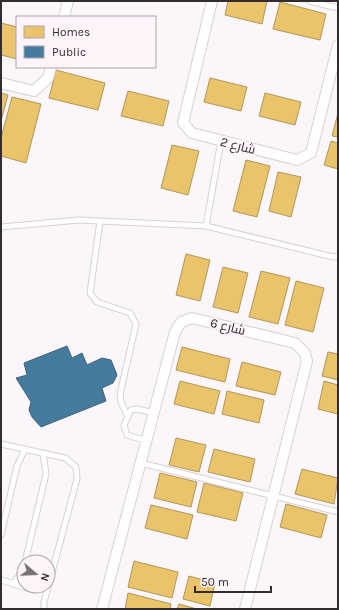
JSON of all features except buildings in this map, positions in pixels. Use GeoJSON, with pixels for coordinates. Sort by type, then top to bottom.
{"type":"FeatureCollection","features":[{"type":"Feature","properties":{"kind":"street"},"geometry":{"type":"LineString","coordinates":[[64,16],[68,1]]}},
{"type":"Feature","properties":{"kind":"street","name":"شارع 2"},"geometry":{"type":"LineString","coordinates":[[212,1],[183,123],[192,133],[297,160],[311,153],[338,45]]}},
{"type":"Feature","properties":{"kind":"street"},"geometry":{"type":"LineString","coordinates":[[1,83],[34,91],[48,78],[51,68]]}},
{"type":"Feature","properties":{"kind":"street","name":"شارع 6"},"geometry":{"type":"LineString","coordinates":[[102,609],[175,332],[177,326],[186,319],[198,318],[295,343],[301,347],[307,361],[245,609]]}},
{"type":"Feature","properties":{"kind":"lane"},"geometry":{"type":"LineString","coordinates":[[308,1],[338,8]]}},
{"type":"Feature","properties":{"kind":"lane"},"geometry":{"type":"LineString","coordinates":[[206,226],[221,141]]}},
{"type":"Feature","properties":{"kind":"lane"},"geometry":{"type":"LineString","coordinates":[[1,227],[57,221],[100,221],[206,226],[333,257],[338,256]]}},
{"type":"Feature","properties":{"kind":"lane"},"geometry":{"type":"LineString","coordinates":[[100,221],[90,293],[98,302],[130,313],[136,324],[120,394],[121,402],[127,414]]}},
{"type":"Feature","properties":{"kind":"lane"},"geometry":{"type":"LineString","coordinates":[[147,441],[131,437],[125,432],[124,425],[127,414],[134,408],[154,413]]}},
{"type":"Feature","properties":{"kind":"lane"},"geometry":{"type":"LineString","coordinates":[[1,444],[69,460],[76,467],[77,473],[56,556]]}},
{"type":"Feature","properties":{"kind":"lane"},"geometry":{"type":"LineString","coordinates":[[1,535],[17,466],[25,449]]}},
{"type":"Feature","properties":{"kind":"lane"},"geometry":{"type":"LineString","coordinates":[[26,554],[46,474],[43,453]]}},
{"type":"Feature","properties":{"kind":"lane"},"geometry":{"type":"LineString","coordinates":[[141,462],[338,512]]}},
{"type":"Feature","properties":{"kind":"lane"},"geometry":{"type":"LineString","coordinates":[[1,580],[16,585]]}},
{"type":"Feature","properties":{"kind":"lane"},"geometry":{"type":"LineString","coordinates":[[13,584],[16,580]]}},
{"type":"Feature","properties":{"kind":"lane"},"geometry":{"type":"LineString","coordinates":[[44,609],[47,594]]}}]}
